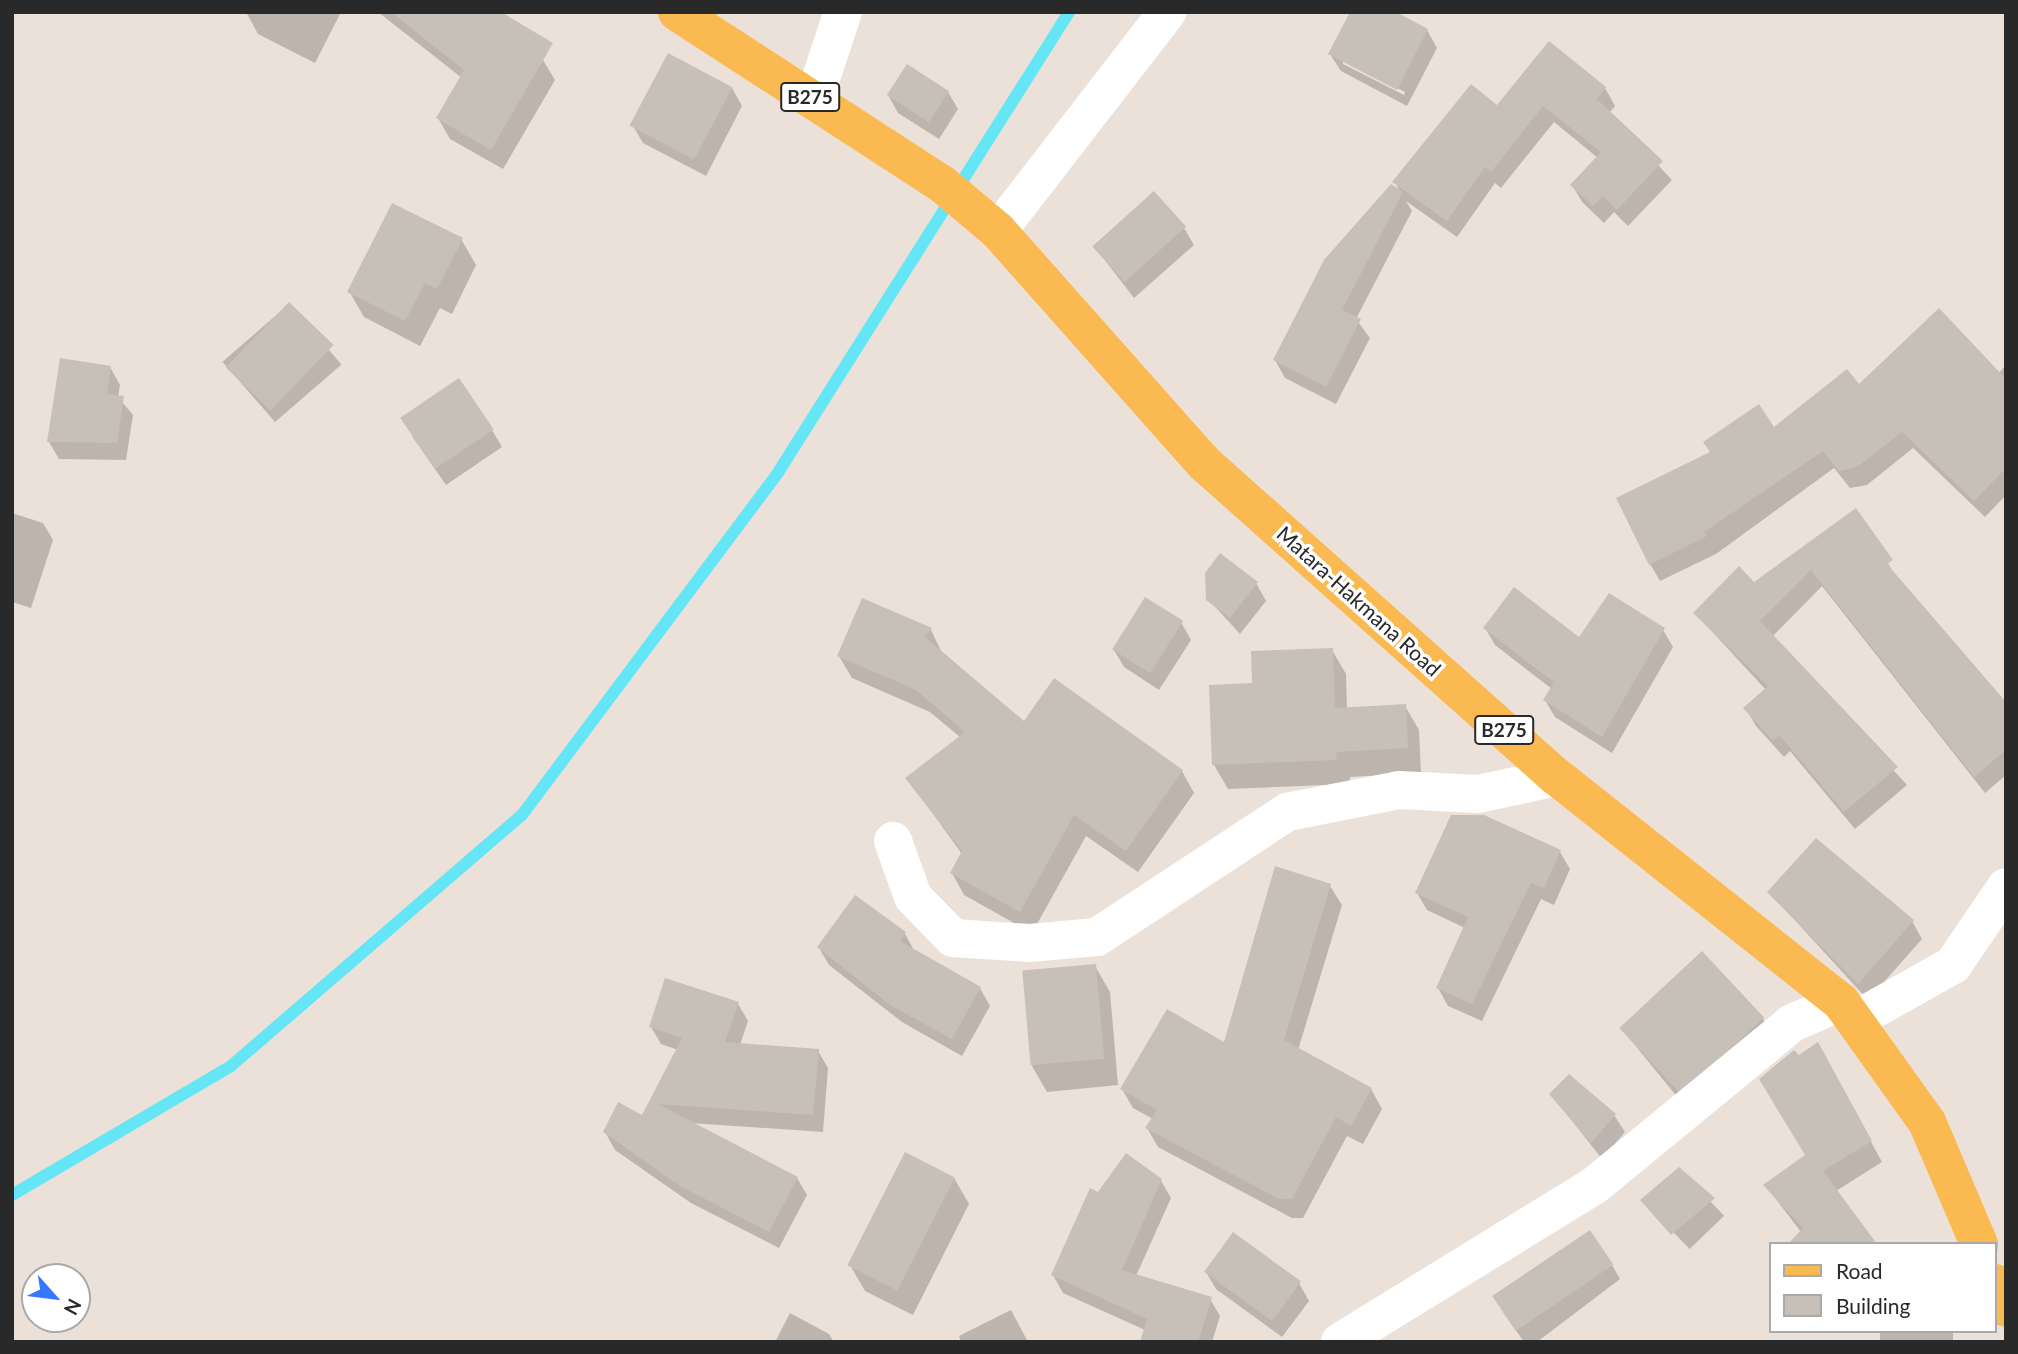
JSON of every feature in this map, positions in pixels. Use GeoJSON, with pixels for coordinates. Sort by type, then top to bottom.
{"type":"FeatureCollection","features":[{"type":"Feature","properties":{"kind":"main road","name":"Matara-Hakmana Road"},"geometry":{"type":"LineString","coordinates":[[677,12],[942,184],[998,231],[1204,463],[1557,777],[1848,1011],[1927,1122],[1978,1242]]}},
{"type":"Feature","properties":{"kind":"main road"},"geometry":{"type":"LineString","coordinates":[[1997,1288],[2006,1308]]}},
{"type":"Feature","properties":{"kind":"street"},"geometry":{"type":"LineString","coordinates":[[814,99],[843,12]]}},
{"type":"Feature","properties":{"kind":"street"},"geometry":{"type":"LineString","coordinates":[[998,231],[1167,12]]}},
{"type":"Feature","properties":{"kind":"street"},"geometry":{"type":"LineString","coordinates":[[893,841],[913,897],[953,938],[1030,943],[1097,937],[1287,812],[1399,790],[1478,794],[1557,777]]}},
{"type":"Feature","properties":{"kind":"street"},"geometry":{"type":"LineString","coordinates":[[1340,1342],[1595,1185],[1792,1023],[1848,1011],[1953,965],[2006,887]]}},
{"type":"Feature","properties":{"kind":"building"},"geometry":{"type":"Polygon","coordinates":[[[391,12],[501,12],[553,43],[491,150],[436,118],[464,70],[391,12]]]}},
{"type":"Feature","properties":{"kind":"building"},"geometry":{"type":"Polygon","coordinates":[[[1350,12],[1396,12],[1428,29],[1397,90],[1328,54],[1350,12]]]}},
{"type":"Feature","properties":{"kind":"building"},"geometry":{"type":"Polygon","coordinates":[[[1549,41],[1606,87],[1597,99],[1663,161],[1617,210],[1603,196],[1593,206],[1570,185],[1601,152],[1543,106],[1491,172],[1485,167],[1447,221],[1392,182],[1471,84],[1497,105],[1549,41]]]}},
{"type":"Feature","properties":{"kind":"building"},"geometry":{"type":"Polygon","coordinates":[[[668,53],[732,87],[694,160],[630,125],[668,53]]]}},
{"type":"Feature","properties":{"kind":"building"},"geometry":{"type":"Polygon","coordinates":[[[907,64],[949,91],[929,122],[887,95],[907,64]]]}},
{"type":"Feature","properties":{"kind":"building"},"geometry":{"type":"Polygon","coordinates":[[[1391,184],[1403,192],[1342,310],[1361,319],[1326,387],[1273,360],[1324,260],[1391,184]]]}},
{"type":"Feature","properties":{"kind":"building"},"geometry":{"type":"Polygon","coordinates":[[[1154,191],[1186,227],[1124,282],[1092,247],[1154,191]]]}},
{"type":"Feature","properties":{"kind":"building"},"geometry":{"type":"Polygon","coordinates":[[[392,203],[463,238],[437,289],[425,283],[405,321],[347,292],[392,203]]]}},
{"type":"Feature","properties":{"kind":"building"},"geometry":{"type":"Polygon","coordinates":[[[289,302],[334,345],[270,411],[226,367],[289,302]]]}},
{"type":"Feature","properties":{"kind":"building"},"geometry":{"type":"Polygon","coordinates":[[[1939,308],[2006,379],[2006,468],[1974,501],[1902,432],[1857,467],[1839,471],[1823,451],[1704,532],[1707,536],[1649,565],[1616,498],[1710,452],[1703,442],[1759,404],[1774,427],[1847,369],[1859,384],[1939,308]]]}},
{"type":"Feature","properties":{"kind":"building"},"geometry":{"type":"Polygon","coordinates":[[[60,358],[111,366],[107,394],[124,396],[117,443],[47,442],[60,358]]]}},
{"type":"Feature","properties":{"kind":"building"},"geometry":{"type":"Polygon","coordinates":[[[459,378],[494,429],[435,469],[400,418],[459,378]]]}},
{"type":"Feature","properties":{"kind":"building"},"geometry":{"type":"Polygon","coordinates":[[[1856,508],[1893,560],[1887,564],[2006,702],[2006,750],[1974,777],[1811,570],[1760,621],[1898,767],[1844,812],[1779,735],[1773,741],[1743,708],[1768,686],[1693,613],[1739,566],[1754,582],[1856,508]]]}},
{"type":"Feature","properties":{"kind":"building"},"geometry":{"type":"Polygon","coordinates":[[[1220,553],[1258,582],[1230,618],[1206,600],[1205,573],[1220,553]]]}},
{"type":"Feature","properties":{"kind":"building"},"geometry":{"type":"Polygon","coordinates":[[[1514,587],[1579,637],[1609,593],[1665,628],[1602,737],[1543,700],[1554,682],[1483,628],[1514,587]]]}},
{"type":"Feature","properties":{"kind":"building"},"geometry":{"type":"Polygon","coordinates":[[[1145,597],[1183,621],[1150,673],[1112,650],[1145,597]]]}},
{"type":"Feature","properties":{"kind":"building"},"geometry":{"type":"Polygon","coordinates":[[[862,598],[932,628],[925,637],[1024,721],[1054,678],[1183,770],[1126,851],[1074,815],[1020,912],[950,873],[962,851],[905,778],[965,732],[916,690],[837,656],[862,598]]]}},
{"type":"Feature","properties":{"kind":"building"},"geometry":{"type":"Polygon","coordinates":[[[1333,648],[1335,708],[1406,704],[1408,748],[1336,752],[1337,760],[1212,765],[1209,685],[1252,683],[1251,651],[1333,648]]]}},
{"type":"Feature","properties":{"kind":"building"},"geometry":{"type":"Polygon","coordinates":[[[1451,815],[1484,815],[1561,850],[1544,888],[1531,883],[1472,1004],[1436,988],[1468,917],[1415,893],[1451,815]]]}},
{"type":"Feature","properties":{"kind":"building"},"geometry":{"type":"Polygon","coordinates":[[[1816,838],[1914,920],[1858,984],[1767,892],[1816,838]]]}},
{"type":"Feature","properties":{"kind":"building"},"geometry":{"type":"Polygon","coordinates":[[[1275,866],[1331,884],[1284,1040],[1372,1088],[1351,1126],[1336,1117],[1292,1199],[1279,1199],[1145,1128],[1157,1110],[1120,1089],[1167,1009],[1224,1042],[1275,866]]]}},
{"type":"Feature","properties":{"kind":"building"},"geometry":{"type":"Polygon","coordinates":[[[855,895],[906,932],[900,941],[981,987],[952,1039],[890,1005],[817,947],[855,895]]]}},
{"type":"Feature","properties":{"kind":"building"},"geometry":{"type":"Polygon","coordinates":[[[1702,951],[1764,1018],[1681,1095],[1619,1028],[1702,951]]]}},
{"type":"Feature","properties":{"kind":"building"},"geometry":{"type":"Polygon","coordinates":[[[1096,964],[1104,1059],[1031,1065],[1022,970],[1096,964]]]}},
{"type":"Feature","properties":{"kind":"building"},"geometry":{"type":"Polygon","coordinates":[[[665,978],[739,1002],[725,1042],[819,1049],[813,1115],[658,1104],[798,1177],[769,1232],[680,1186],[603,1132],[618,1102],[642,1115],[682,1038],[649,1027],[665,978]]]}},
{"type":"Feature","properties":{"kind":"building"},"geometry":{"type":"Polygon","coordinates":[[[1818,1042],[1872,1141],[1823,1171],[1876,1242],[1790,1242],[1803,1228],[1763,1185],[1805,1155],[1759,1079],[1794,1050],[1799,1055],[1818,1042]]]}},
{"type":"Feature","properties":{"kind":"building"},"geometry":{"type":"Polygon","coordinates":[[[1569,1074],[1616,1114],[1591,1143],[1549,1094],[1569,1074]]]}},
{"type":"Feature","properties":{"kind":"building"},"geometry":{"type":"Polygon","coordinates":[[[905,1152],[955,1177],[897,1291],[847,1265],[905,1152]]]}},
{"type":"Feature","properties":{"kind":"building"},"geometry":{"type":"Polygon","coordinates":[[[1126,1153],[1162,1179],[1122,1270],[1212,1297],[1198,1342],[1140,1342],[1147,1319],[1051,1275],[1090,1188],[1098,1192],[1126,1153]]]}},
{"type":"Feature","properties":{"kind":"building"},"geometry":{"type":"Polygon","coordinates":[[[1679,1167],[1715,1198],[1671,1235],[1640,1200],[1679,1167]]]}},
{"type":"Feature","properties":{"kind":"building"},"geometry":{"type":"Polygon","coordinates":[[[1590,1230],[1613,1265],[1516,1331],[1492,1296],[1590,1230]]]}},
{"type":"Feature","properties":{"kind":"building"},"geometry":{"type":"Polygon","coordinates":[[[1233,1232],[1301,1281],[1272,1321],[1204,1272],[1233,1232]]]}},
{"type":"Feature","properties":{"kind":"waterway"},"geometry":{"type":"LineString","coordinates":[[12,1195],[231,1066],[522,815],[779,471],[1069,12]]}}]}
